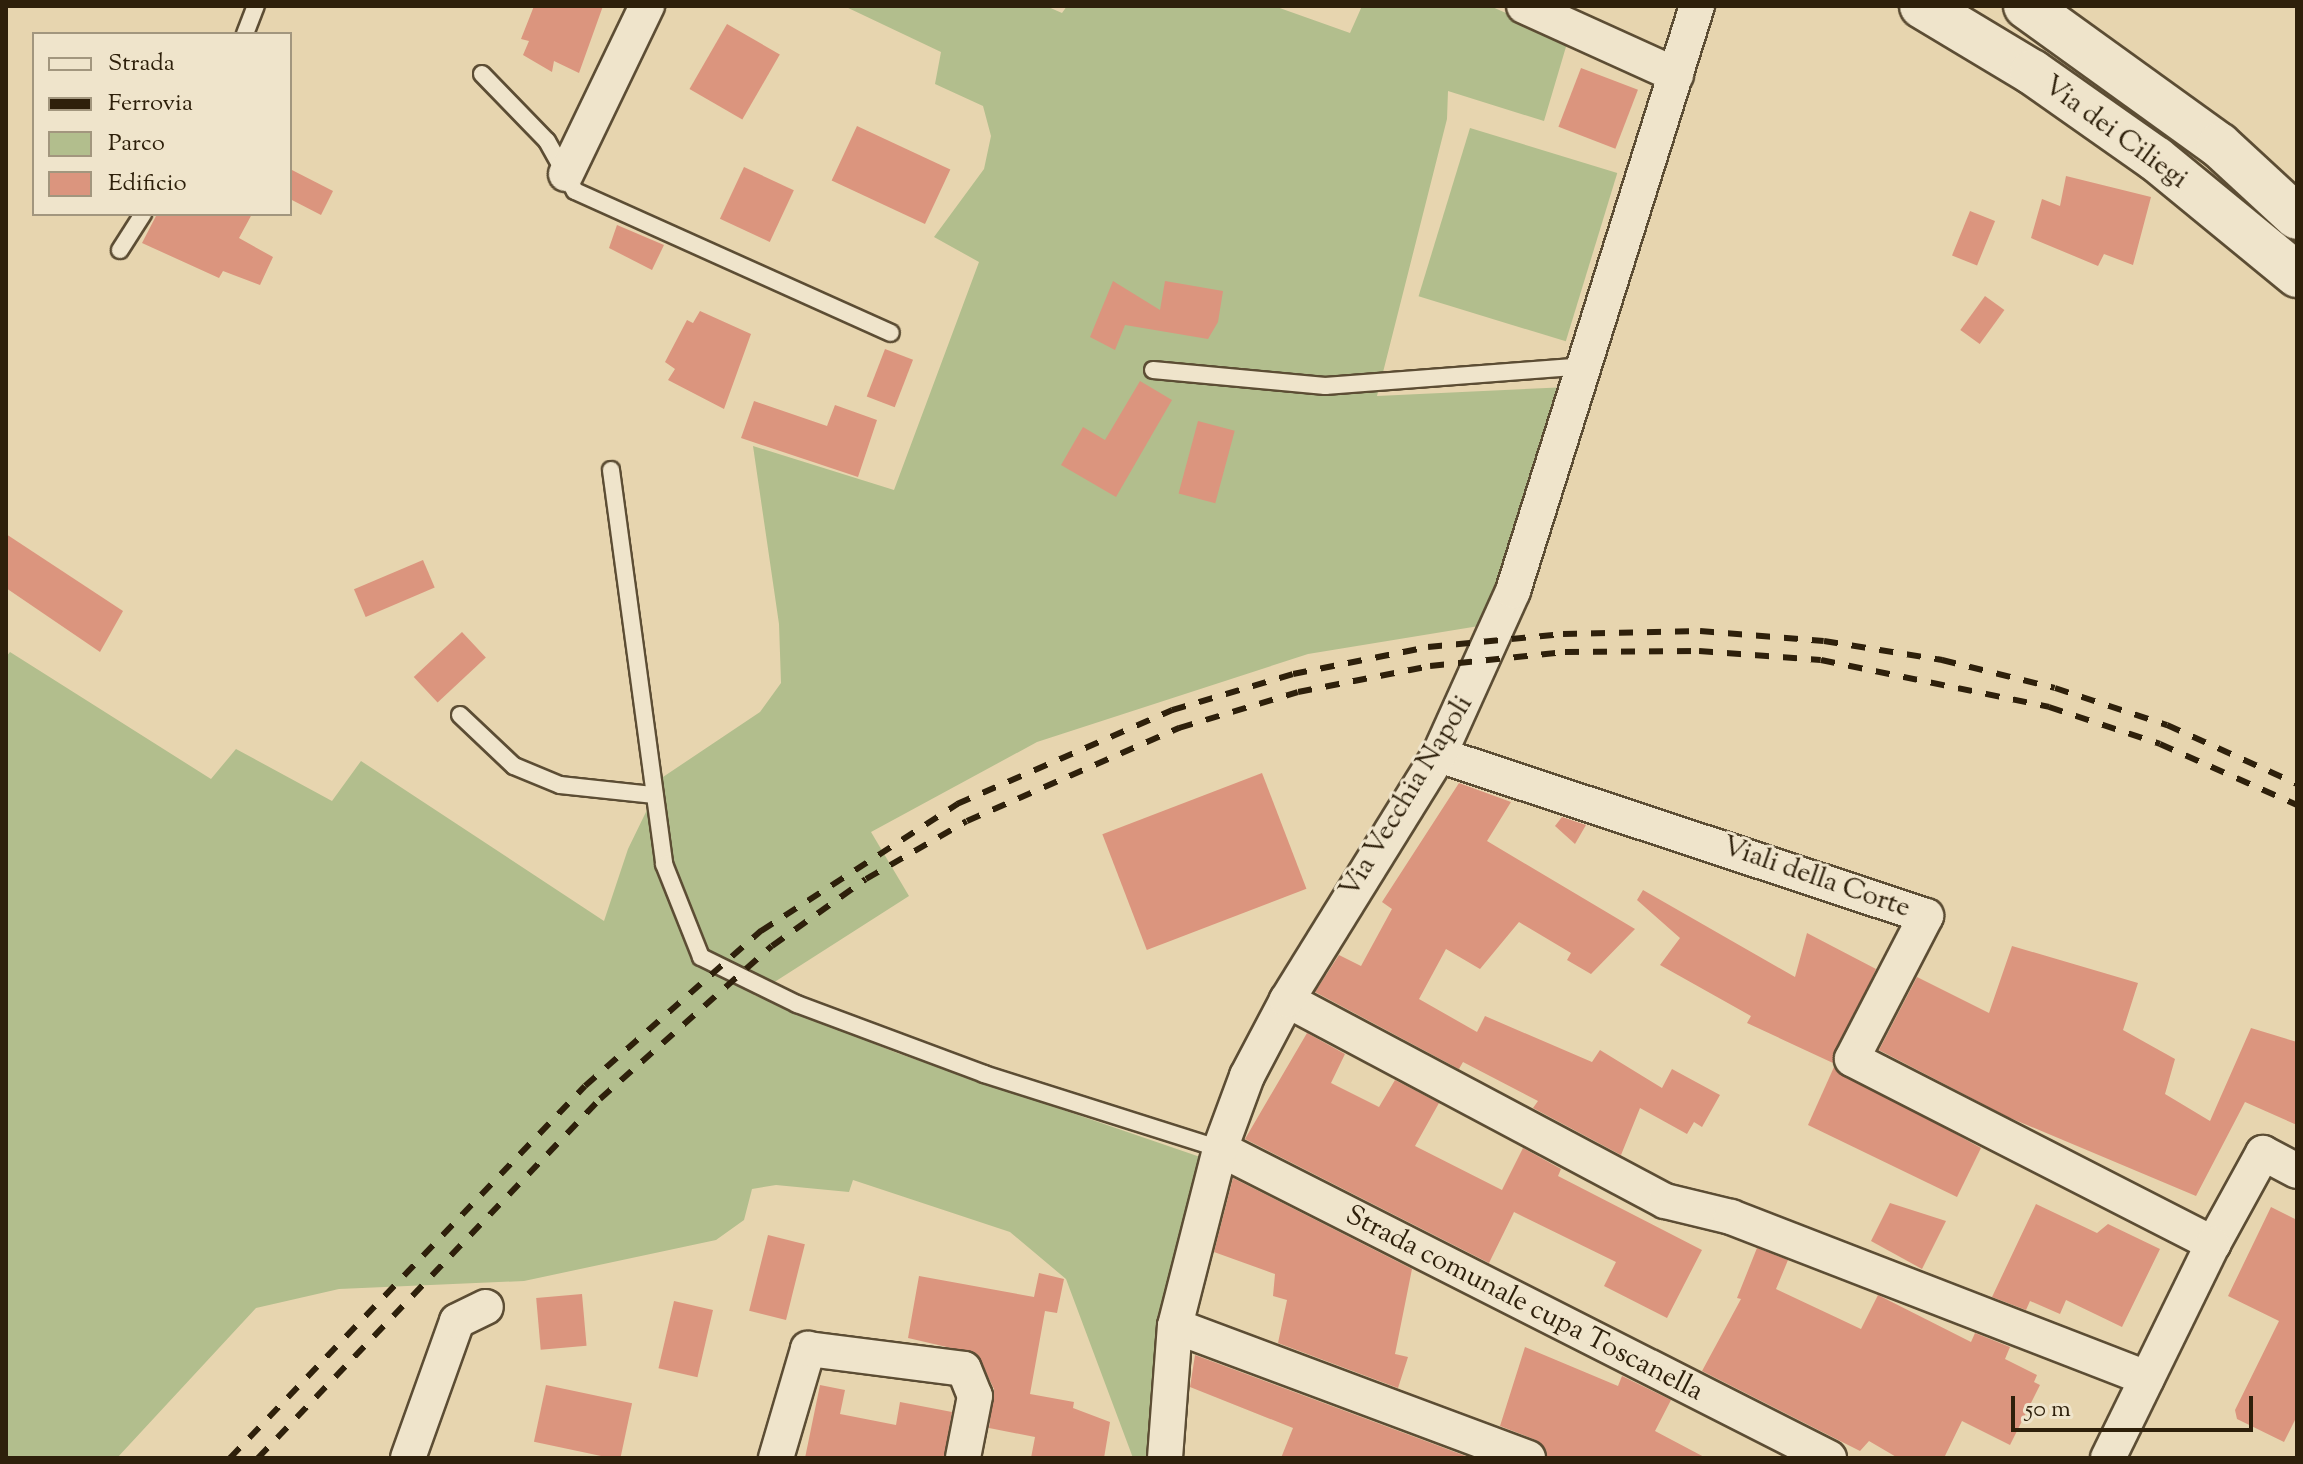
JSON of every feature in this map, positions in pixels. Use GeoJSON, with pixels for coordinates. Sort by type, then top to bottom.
{"type":"FeatureCollection","features":[{"type":"Feature","properties":{"kind":"main road","name":"Via dei Ciliegi"},"geometry":{"type":"LineString","coordinates":[[1922,6],[2032,72],[2156,159],[2297,275]]}},
{"type":"Feature","properties":{"kind":"main road","name":"Via dei Ciliegi"},"geometry":{"type":"LineString","coordinates":[[2026,6],[2219,145],[2297,217]]}},
{"type":"Feature","properties":{"kind":"street"},"geometry":{"type":"LineString","coordinates":[[566,174],[647,6]]}},
{"type":"Feature","properties":{"kind":"street"},"geometry":{"type":"LineString","coordinates":[[1524,6],[1676,75]]}},
{"type":"Feature","properties":{"kind":"street","name":"Via Vecchia Napoli"},"geometry":{"type":"LineString","coordinates":[[1165,1458],[1175,1326],[1220,1149],[1247,1076],[1287,1000],[1439,755],[1513,591],[1697,6]]}},
{"type":"Feature","properties":{"kind":"street","name":"Viali della Corte"},"geometry":{"type":"LineString","coordinates":[[1439,755],[1926,916],[1852,1059],[2213,1244]]}},
{"type":"Feature","properties":{"kind":"street"},"geometry":{"type":"LineString","coordinates":[[1287,1000],[1654,1197],[1731,1217],[2147,1378]]}},
{"type":"Feature","properties":{"kind":"street","name":"Strada comunale cupa Toscanella"},"geometry":{"type":"LineString","coordinates":[[1220,1149],[1829,1458]]}},
{"type":"Feature","properties":{"kind":"street"},"geometry":{"type":"LineString","coordinates":[[2108,1458],[2213,1244],[2263,1153],[2297,1171]]}},
{"type":"Feature","properties":{"kind":"street"},"geometry":{"type":"LineString","coordinates":[[408,1458],[457,1321],[486,1307]]}},
{"type":"Feature","properties":{"kind":"street"},"geometry":{"type":"LineString","coordinates":[[1175,1326],[1528,1458]]}},
{"type":"Feature","properties":{"kind":"street"},"geometry":{"type":"LineString","coordinates":[[776,1458],[808,1349],[964,1369],[975,1396],[963,1458]]}},
{"type":"Feature","properties":{"kind":"lane"},"geometry":{"type":"LineString","coordinates":[[246,32],[256,6]]}},
{"type":"Feature","properties":{"kind":"lane"},"geometry":{"type":"LineString","coordinates":[[482,74],[547,141],[575,191],[891,333]]}},
{"type":"Feature","properties":{"kind":"lane"},"geometry":{"type":"LineString","coordinates":[[120,250],[142,216]]}},
{"type":"Feature","properties":{"kind":"lane"},"geometry":{"type":"LineString","coordinates":[[1153,370],[1325,386],[1586,366]]}},
{"type":"Feature","properties":{"kind":"lane"},"geometry":{"type":"LineString","coordinates":[[611,470],[664,864],[701,957],[797,1004],[956,1063],[1220,1149]]}},
{"type":"Feature","properties":{"kind":"lane"},"geometry":{"type":"LineString","coordinates":[[460,715],[514,766],[560,785],[654,795]]}},
{"type":"Feature","properties":{"kind":"green space"},"geometry":{"type":"Polygon","coordinates":[[[844,6],[1046,6],[1062,13],[1067,6],[1274,6],[1350,33],[1362,6],[1490,6],[1568,40],[1544,121],[1448,91],[1447,119],[1377,396],[1569,387],[1485,625],[1308,654],[1037,742],[871,832],[909,896],[754,995],[897,1053],[1206,1159],[1151,1458],[1133,1458],[1066,1279],[1010,1232],[853,1180],[849,1192],[776,1185],[752,1189],[744,1220],[716,1240],[524,1281],[339,1289],[256,1308],[117,1458],[6,1458],[6,657],[10,652],[211,779],[236,749],[332,801],[361,761],[604,921],[628,849],[663,777],[760,712],[781,683],[779,624],[753,446],[894,490],[979,262],[934,237],[984,169],[991,136],[983,106],[935,84],[941,52],[844,6]]]}},
{"type":"Feature","properties":{"kind":"green space"},"geometry":{"type":"Polygon","coordinates":[[[1470,128],[1617,173],[1566,341],[1419,296],[1470,128]]]}},
{"type":"Feature","properties":{"kind":"building"},"geometry":{"type":"Polygon","coordinates":[[[534,6],[603,6],[579,73],[554,61],[552,72],[523,55],[529,41],[521,39],[534,6]]]}},
{"type":"Feature","properties":{"kind":"building"},"geometry":{"type":"Polygon","coordinates":[[[727,24],[780,54],[742,119],[690,89],[727,24]]]}},
{"type":"Feature","properties":{"kind":"building"},"geometry":{"type":"Polygon","coordinates":[[[1581,68],[1638,90],[1615,149],[1558,127],[1581,68]]]}},
{"type":"Feature","properties":{"kind":"building"},"geometry":{"type":"Polygon","coordinates":[[[857,126],[950,170],[925,224],[832,180],[857,126]]]}},
{"type":"Feature","properties":{"kind":"building"},"geometry":{"type":"Polygon","coordinates":[[[744,167],[794,190],[770,242],[720,219],[744,167]]]}},
{"type":"Feature","properties":{"kind":"building"},"geometry":{"type":"Polygon","coordinates":[[[292,170],[333,191],[321,215],[292,200],[292,170]]]}},
{"type":"Feature","properties":{"kind":"building"},"geometry":{"type":"Polygon","coordinates":[[[2066,176],[2151,197],[2133,265],[2104,254],[2098,266],[2031,238],[2042,199],[2060,206],[2066,176]]]}},
{"type":"Feature","properties":{"kind":"building"},"geometry":{"type":"Polygon","coordinates":[[[1970,211],[1995,221],[1977,266],[1952,256],[1970,211]]]}},
{"type":"Feature","properties":{"kind":"building"},"geometry":{"type":"Polygon","coordinates":[[[156,216],[251,216],[239,238],[273,257],[260,285],[223,271],[219,278],[142,243],[156,216]]]}},
{"type":"Feature","properties":{"kind":"building"},"geometry":{"type":"Polygon","coordinates":[[[617,225],[664,245],[652,270],[609,248],[617,225]]]}},
{"type":"Feature","properties":{"kind":"building"},"geometry":{"type":"Polygon","coordinates":[[[1113,281],[1160,310],[1165,281],[1223,291],[1218,322],[1208,339],[1125,325],[1115,350],[1090,337],[1113,281]]]}},
{"type":"Feature","properties":{"kind":"building"},"geometry":{"type":"Polygon","coordinates":[[[1985,296],[2004,310],[1980,344],[1960,330],[1985,296]]]}},
{"type":"Feature","properties":{"kind":"building"},"geometry":{"type":"Polygon","coordinates":[[[700,311],[751,334],[724,409],[668,380],[675,369],[665,362],[687,320],[693,323],[700,311]]]}},
{"type":"Feature","properties":{"kind":"building"},"geometry":{"type":"Polygon","coordinates":[[[885,349],[913,360],[895,407],[867,397],[885,349]]]}},
{"type":"Feature","properties":{"kind":"building"},"geometry":{"type":"Polygon","coordinates":[[[1140,381],[1172,400],[1116,497],[1061,465],[1083,427],[1105,440],[1140,381]]]}},
{"type":"Feature","properties":{"kind":"building"},"geometry":{"type":"Polygon","coordinates":[[[754,401],[827,426],[835,405],[877,420],[858,477],[741,438],[754,401]]]}},
{"type":"Feature","properties":{"kind":"building"},"geometry":{"type":"Polygon","coordinates":[[[1198,421],[1235,431],[1215,503],[1179,493],[1198,421]]]}},
{"type":"Feature","properties":{"kind":"building"},"geometry":{"type":"Polygon","coordinates":[[[6,534],[123,611],[100,652],[6,588],[6,534]]]}},
{"type":"Feature","properties":{"kind":"building"},"geometry":{"type":"Polygon","coordinates":[[[423,560],[435,588],[366,617],[354,589],[423,560]]]}},
{"type":"Feature","properties":{"kind":"building"},"geometry":{"type":"Polygon","coordinates":[[[462,632],[486,658],[438,703],[414,677],[462,632]]]}},
{"type":"Feature","properties":{"kind":"building"},"geometry":{"type":"Polygon","coordinates":[[[1262,773],[1306,889],[1147,950],[1102,834],[1262,773]]]}},
{"type":"Feature","properties":{"kind":"building"},"geometry":{"type":"Polygon","coordinates":[[[1459,783],[1511,802],[1487,841],[1635,929],[1591,974],[1567,960],[1571,953],[1519,922],[1480,969],[1446,949],[1419,999],[1477,1032],[1485,1016],[1592,1062],[1600,1050],[1662,1088],[1672,1069],[1720,1095],[1702,1127],[1694,1122],[1687,1134],[1640,1108],[1621,1155],[1533,1108],[1538,1101],[1463,1062],[1459,1069],[1315,992],[1339,955],[1361,966],[1392,909],[1382,902],[1459,783]]]}},
{"type":"Feature","properties":{"kind":"building"},"geometry":{"type":"Polygon","coordinates":[[[1562,817],[1586,825],[1575,844],[1555,826],[1562,817]]]}},
{"type":"Feature","properties":{"kind":"building"},"geometry":{"type":"Polygon","coordinates":[[[1643,890],[1795,977],[1807,933],[1876,969],[1833,1063],[1747,1023],[1751,1016],[1660,965],[1680,938],[1637,900],[1643,890]]]}},
{"type":"Feature","properties":{"kind":"building"},"geometry":{"type":"Polygon","coordinates":[[[2012,946],[2138,983],[2123,1030],[2175,1059],[2165,1094],[2210,1121],[2251,1028],[2297,1042],[2297,1125],[2245,1102],[2196,1196],[2008,1117],[1879,1050],[1917,977],[1989,1013],[2012,946]]]}},
{"type":"Feature","properties":{"kind":"building"},"geometry":{"type":"Polygon","coordinates":[[[1307,1033],[1345,1054],[1331,1083],[1379,1107],[1395,1080],[1439,1103],[1415,1146],[1502,1190],[1523,1148],[1561,1169],[1558,1176],[1702,1250],[1667,1318],[1604,1286],[1616,1262],[1514,1212],[1489,1263],[1245,1139],[1307,1033]]]}},
{"type":"Feature","properties":{"kind":"building"},"geometry":{"type":"Polygon","coordinates":[[[1834,1067],[1981,1148],[1957,1197],[1808,1125],[1834,1067]]]}},
{"type":"Feature","properties":{"kind":"building"},"geometry":{"type":"Polygon","coordinates":[[[1233,1178],[1412,1269],[1395,1354],[1408,1357],[1398,1388],[1278,1343],[1287,1300],[1273,1296],[1275,1274],[1214,1252],[1233,1178]]]}},
{"type":"Feature","properties":{"kind":"building"},"geometry":{"type":"Polygon","coordinates":[[[1890,1203],[1946,1221],[1922,1269],[1871,1241],[1890,1203]]]}},
{"type":"Feature","properties":{"kind":"building"},"geometry":{"type":"Polygon","coordinates":[[[2036,1204],[2097,1233],[2108,1224],[2160,1249],[2122,1327],[2066,1300],[2060,1314],[2030,1301],[2026,1310],[1992,1297],[2036,1204]]]}},
{"type":"Feature","properties":{"kind":"building"},"geometry":{"type":"Polygon","coordinates":[[[2271,1207],[2297,1220],[2297,1416],[2284,1442],[2237,1419],[2235,1410],[2279,1321],[2228,1296],[2271,1207]]]}},
{"type":"Feature","properties":{"kind":"building"},"geometry":{"type":"Polygon","coordinates":[[[768,1235],[805,1244],[786,1320],[749,1311],[768,1235]]]}},
{"type":"Feature","properties":{"kind":"building"},"geometry":{"type":"Polygon","coordinates":[[[1757,1248],[1788,1260],[1776,1289],[1861,1329],[1878,1295],[1971,1342],[1975,1333],[2010,1347],[2005,1359],[2037,1375],[2034,1382],[2040,1385],[2010,1445],[1962,1421],[1944,1458],[1898,1458],[1869,1441],[1860,1451],[1702,1371],[1741,1299],[1737,1298],[1757,1248]]]}},
{"type":"Feature","properties":{"kind":"building"},"geometry":{"type":"Polygon","coordinates":[[[1039,1273],[1064,1279],[1057,1313],[1045,1311],[1030,1394],[1074,1402],[1073,1408],[1110,1422],[1104,1458],[1031,1458],[1035,1437],[989,1428],[994,1389],[977,1354],[908,1338],[919,1276],[1034,1297],[1039,1273]]]}},
{"type":"Feature","properties":{"kind":"building"},"geometry":{"type":"Polygon","coordinates":[[[582,1294],[587,1346],[541,1350],[536,1298],[582,1294]]]}},
{"type":"Feature","properties":{"kind":"building"},"geometry":{"type":"Polygon","coordinates":[[[674,1301],[713,1310],[697,1377],[658,1368],[674,1301]]]}},
{"type":"Feature","properties":{"kind":"building"},"geometry":{"type":"Polygon","coordinates":[[[1525,1347],[1618,1386],[1622,1376],[1671,1400],[1655,1431],[1706,1458],[1548,1458],[1536,1440],[1500,1426],[1525,1347]]]}},
{"type":"Feature","properties":{"kind":"building"},"geometry":{"type":"Polygon","coordinates":[[[1195,1355],[1471,1458],[1281,1458],[1293,1428],[1190,1387],[1195,1355]]]}},
{"type":"Feature","properties":{"kind":"building"},"geometry":{"type":"Polygon","coordinates":[[[546,1385],[632,1403],[620,1458],[534,1442],[546,1385]]]}},
{"type":"Feature","properties":{"kind":"building"},"geometry":{"type":"Polygon","coordinates":[[[820,1385],[845,1390],[840,1414],[896,1425],[900,1402],[952,1412],[944,1458],[805,1458],[820,1385]]]}},
{"type":"Feature","properties":{"kind":"railway"},"geometry":{"type":"LineString","coordinates":[[230,1458],[585,1086],[761,931],[957,804],[1172,710],[1293,674],[1428,647],[1563,634],[1700,631],[1824,641],[1942,660],[2055,688],[2167,725],[2297,784]]}},
{"type":"Feature","properties":{"kind":"railway"},"geometry":{"type":"LineString","coordinates":[[258,1458],[600,1099],[772,946],[866,879],[967,821],[1179,728],[1298,692],[1430,666],[1565,652],[1699,651],[1821,660],[2049,707],[2160,744],[2297,805]]}}]}
